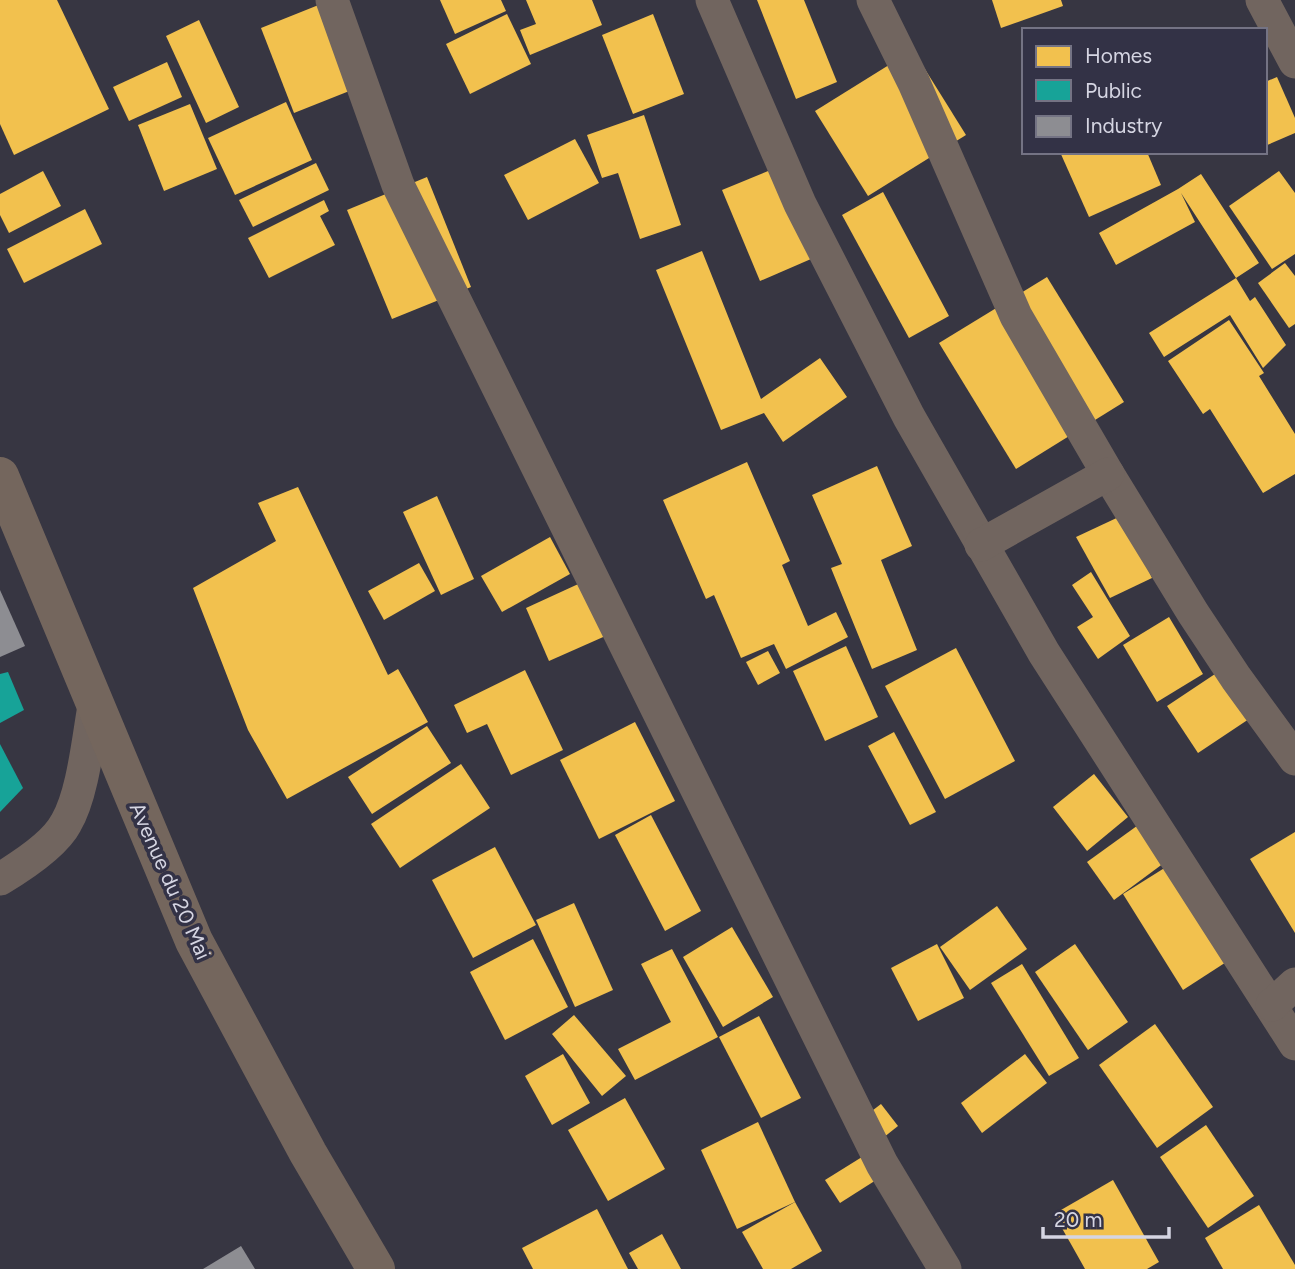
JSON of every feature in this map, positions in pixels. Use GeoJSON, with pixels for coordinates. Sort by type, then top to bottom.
{"type":"FeatureCollection","features":[{"type":"Feature","properties":{"kind":"main road","name":"Avenue du 20 Mai"},"geometry":{"type":"LineString","coordinates":[[0,476],[194,941],[308,1153],[376,1269]]}},
{"type":"Feature","properties":{"kind":"street"},"geometry":{"type":"LineString","coordinates":[[332,0],[398,186],[882,1164],[946,1269]]}},
{"type":"Feature","properties":{"kind":"street"},"geometry":{"type":"LineString","coordinates":[[712,0],[800,204],[909,417],[1044,653],[1283,994],[1295,1044]]}},
{"type":"Feature","properties":{"kind":"street"},"geometry":{"type":"LineString","coordinates":[[873,0],[914,83],[1016,316],[1193,613],[1295,760]]}},
{"type":"Feature","properties":{"kind":"street"},"geometry":{"type":"LineString","coordinates":[[1262,0],[1295,62]]}},
{"type":"Feature","properties":{"kind":"street"},"geometry":{"type":"LineString","coordinates":[[981,545],[1108,474]]}},
{"type":"Feature","properties":{"kind":"street"},"geometry":{"type":"LineString","coordinates":[[0,879],[22,865],[66,825],[75,803],[94,706]]}},
{"type":"Feature","properties":{"kind":"building: Homes"},"geometry":{"type":"Polygon","coordinates":[[[0,0],[57,0],[109,109],[14,155],[0,124],[0,0]]]}},
{"type":"Feature","properties":{"kind":"building: Homes"},"geometry":{"type":"Polygon","coordinates":[[[331,0],[377,80],[294,113],[261,28],[331,0]]]}},
{"type":"Feature","properties":{"kind":"building: Homes"},"geometry":{"type":"Polygon","coordinates":[[[440,0],[501,0],[506,11],[455,34],[440,0]]]}},
{"type":"Feature","properties":{"kind":"building: Homes"},"geometry":{"type":"Polygon","coordinates":[[[526,0],[592,0],[602,25],[530,55],[520,30],[536,24],[526,0]]]}},
{"type":"Feature","properties":{"kind":"building: Homes"},"geometry":{"type":"Polygon","coordinates":[[[757,0],[804,0],[837,82],[796,99],[757,0]]]}},
{"type":"Feature","properties":{"kind":"building: Homes"},"geometry":{"type":"Polygon","coordinates":[[[992,0],[1061,0],[1063,6],[1001,28],[992,0]]]}},
{"type":"Feature","properties":{"kind":"building: Homes"},"geometry":{"type":"Polygon","coordinates":[[[507,14],[531,64],[470,94],[446,44],[507,14]]]}},
{"type":"Feature","properties":{"kind":"building: Homes"},"geometry":{"type":"Polygon","coordinates":[[[653,14],[684,94],[633,114],[602,35],[653,14]]]}},
{"type":"Feature","properties":{"kind":"building: Homes"},"geometry":{"type":"Polygon","coordinates":[[[199,20],[239,107],[206,123],[166,36],[199,20]]]}},
{"type":"Feature","properties":{"kind":"building: Homes"},"geometry":{"type":"Polygon","coordinates":[[[913,50],[966,135],[868,196],[815,111],[913,50]]]}},
{"type":"Feature","properties":{"kind":"building: Homes"},"geometry":{"type":"Polygon","coordinates":[[[167,62],[182,97],[129,121],[113,87],[167,62]]]}},
{"type":"Feature","properties":{"kind":"building: Homes"},"geometry":{"type":"Polygon","coordinates":[[[1277,77],[1295,118],[1295,133],[1267,145],[1267,81],[1277,77]]]}},
{"type":"Feature","properties":{"kind":"building: Homes"},"geometry":{"type":"Polygon","coordinates":[[[286,102],[312,160],[235,195],[208,138],[286,102]]]}},
{"type":"Feature","properties":{"kind":"building: Homes"},"geometry":{"type":"Polygon","coordinates":[[[190,104],[217,169],[164,191],[138,125],[190,104]]]}},
{"type":"Feature","properties":{"kind":"building: Homes"},"geometry":{"type":"Polygon","coordinates":[[[644,115],[681,225],[640,239],[618,173],[602,178],[587,135],[644,115]]]}},
{"type":"Feature","properties":{"kind":"building: Homes"},"geometry":{"type":"Polygon","coordinates":[[[575,139],[599,183],[528,220],[504,175],[575,139]]]}},
{"type":"Feature","properties":{"kind":"building: Homes"},"geometry":{"type":"Polygon","coordinates":[[[1061,154],[1148,154],[1161,185],[1089,217],[1061,154]]]}},
{"type":"Feature","properties":{"kind":"building: Homes"},"geometry":{"type":"Polygon","coordinates":[[[316,163],[329,190],[253,227],[239,200],[316,163]]]}},
{"type":"Feature","properties":{"kind":"building: Homes"},"geometry":{"type":"Polygon","coordinates":[[[773,169],[811,259],[760,281],[722,190],[773,169]]]}},
{"type":"Feature","properties":{"kind":"building: Homes"},"geometry":{"type":"Polygon","coordinates":[[[43,171],[61,206],[9,233],[0,215],[0,194],[43,171]]]}},
{"type":"Feature","properties":{"kind":"building: Homes"},"geometry":{"type":"Polygon","coordinates":[[[1279,171],[1295,193],[1295,254],[1272,269],[1229,206],[1279,171]]]}},
{"type":"Feature","properties":{"kind":"building: Homes"},"geometry":{"type":"Polygon","coordinates":[[[1201,174],[1259,263],[1236,278],[1181,193],[1195,222],[1116,265],[1099,233],[1201,174]]]}},
{"type":"Feature","properties":{"kind":"building: Homes"},"geometry":{"type":"Polygon","coordinates":[[[427,177],[471,287],[392,319],[347,210],[427,177]]]}},
{"type":"Feature","properties":{"kind":"building: Homes"},"geometry":{"type":"Polygon","coordinates":[[[883,192],[949,316],[909,338],[842,215],[883,192]]]}},
{"type":"Feature","properties":{"kind":"building: Homes"},"geometry":{"type":"Polygon","coordinates":[[[324,200],[329,211],[320,216],[335,245],[269,278],[248,238],[324,200]]]}},
{"type":"Feature","properties":{"kind":"building: Homes"},"geometry":{"type":"Polygon","coordinates":[[[85,209],[102,244],[24,283],[7,249],[85,209]]]}},
{"type":"Feature","properties":{"kind":"building: Homes"},"geometry":{"type":"Polygon","coordinates":[[[702,251],[761,399],[820,358],[847,397],[783,442],[764,413],[721,430],[656,270],[702,251]]]}},
{"type":"Feature","properties":{"kind":"building: Homes"},"geometry":{"type":"Polygon","coordinates":[[[1285,263],[1295,276],[1295,324],[1289,328],[1258,283],[1285,263]]]}},
{"type":"Feature","properties":{"kind":"building: Homes"},"geometry":{"type":"Polygon","coordinates":[[[1047,277],[1124,402],[1016,469],[939,343],[1047,277]]]}},
{"type":"Feature","properties":{"kind":"building: Homes"},"geometry":{"type":"Polygon","coordinates":[[[1236,278],[1250,301],[1255,297],[1286,345],[1263,368],[1230,315],[1164,357],[1149,333],[1236,278]]]}},
{"type":"Feature","properties":{"kind":"building: Homes"},"geometry":{"type":"Polygon","coordinates":[[[1229,320],[1264,373],[1259,376],[1295,434],[1295,474],[1263,493],[1210,409],[1203,414],[1168,361],[1229,320]]]}},
{"type":"Feature","properties":{"kind":"building: Homes"},"geometry":{"type":"Polygon","coordinates":[[[747,462],[790,561],[782,565],[808,626],[836,612],[848,637],[786,669],[774,644],[741,658],[714,595],[706,599],[663,500],[747,462]]]}},
{"type":"Feature","properties":{"kind":"building: Homes"},"geometry":{"type":"Polygon","coordinates":[[[877,466],[912,546],[881,560],[917,650],[872,669],[831,568],[842,564],[812,495],[877,466]]]}},
{"type":"Feature","properties":{"kind":"building: Homes"},"geometry":{"type":"Polygon","coordinates":[[[298,487],[388,675],[398,669],[428,722],[287,799],[248,730],[193,588],[276,541],[258,503],[298,487]]]}},
{"type":"Feature","properties":{"kind":"building: Homes"},"geometry":{"type":"Polygon","coordinates":[[[437,496],[474,579],[441,595],[403,512],[437,496]]]}},
{"type":"Feature","properties":{"kind":"building: Homes"},"geometry":{"type":"Polygon","coordinates":[[[1123,515],[1152,578],[1110,598],[1076,537],[1123,515]]]}},
{"type":"Feature","properties":{"kind":"building: Homes"},"geometry":{"type":"Polygon","coordinates":[[[550,537],[570,574],[502,612],[481,576],[550,537]]]}},
{"type":"Feature","properties":{"kind":"building: Homes"},"geometry":{"type":"Polygon","coordinates":[[[419,563],[435,591],[384,620],[368,591],[419,563]]]}},
{"type":"Feature","properties":{"kind":"building: Homes"},"geometry":{"type":"Polygon","coordinates":[[[1091,572],[1130,636],[1098,659],[1077,627],[1093,617],[1072,585],[1091,572]]]}},
{"type":"Feature","properties":{"kind":"building: Homes"},"geometry":{"type":"Polygon","coordinates":[[[587,580],[610,634],[549,661],[526,608],[587,580]]]}},
{"type":"Feature","properties":{"kind":"building: Homes"},"geometry":{"type":"Polygon","coordinates":[[[1169,617],[1203,674],[1157,702],[1123,645],[1169,617]]]}},
{"type":"Feature","properties":{"kind":"building: Homes"},"geometry":{"type":"Polygon","coordinates":[[[846,646],[878,717],[825,741],[793,671],[846,646]]]}},
{"type":"Feature","properties":{"kind":"building: Homes"},"geometry":{"type":"Polygon","coordinates":[[[956,648],[1015,761],[945,799],[885,686],[956,648]]]}},
{"type":"Feature","properties":{"kind":"building: Homes"},"geometry":{"type":"Polygon","coordinates":[[[768,651],[780,673],[758,685],[746,662],[768,651]]]}},
{"type":"Feature","properties":{"kind":"building: Homes"},"geometry":{"type":"Polygon","coordinates":[[[1227,666],[1258,713],[1198,753],[1167,706],[1227,666]]]}},
{"type":"Feature","properties":{"kind":"building: Homes"},"geometry":{"type":"Polygon","coordinates":[[[525,670],[563,750],[511,775],[487,724],[467,733],[454,705],[525,670]]]}},
{"type":"Feature","properties":{"kind":"building: Homes"},"geometry":{"type":"Polygon","coordinates":[[[635,722],[675,801],[599,839],[560,760],[635,722]]]}},
{"type":"Feature","properties":{"kind":"building: Homes"},"geometry":{"type":"Polygon","coordinates":[[[427,726],[451,763],[372,814],[348,777],[427,726]]]}},
{"type":"Feature","properties":{"kind":"building: Homes"},"geometry":{"type":"Polygon","coordinates":[[[894,732],[936,812],[910,825],[868,746],[894,732]]]}},
{"type":"Feature","properties":{"kind":"building: Homes"},"geometry":{"type":"Polygon","coordinates":[[[461,764],[490,808],[400,868],[371,824],[461,764]]]}},
{"type":"Feature","properties":{"kind":"building: Homes"},"geometry":{"type":"Polygon","coordinates":[[[1094,774],[1128,817],[1087,851],[1053,807],[1094,774]]]}},
{"type":"Feature","properties":{"kind":"building: Homes"},"geometry":{"type":"Polygon","coordinates":[[[651,815],[701,911],[665,931],[615,835],[651,815]]]}},
{"type":"Feature","properties":{"kind":"building: Homes"},"geometry":{"type":"Polygon","coordinates":[[[1141,823],[1168,860],[1114,900],[1087,862],[1141,823]]]}},
{"type":"Feature","properties":{"kind":"building: Homes"},"geometry":{"type":"Polygon","coordinates":[[[1295,832],[1295,933],[1250,859],[1295,832]]]}},
{"type":"Feature","properties":{"kind":"building: Homes"},"geometry":{"type":"Polygon","coordinates":[[[495,847],[536,925],[473,958],[432,880],[495,847]]]}},
{"type":"Feature","properties":{"kind":"building: Homes"},"geometry":{"type":"Polygon","coordinates":[[[1174,862],[1234,957],[1183,990],[1123,894],[1174,862]]]}},
{"type":"Feature","properties":{"kind":"building: Homes"},"geometry":{"type":"Polygon","coordinates":[[[574,903],[613,990],[575,1007],[536,920],[574,903]]]}},
{"type":"Feature","properties":{"kind":"building: Homes"},"geometry":{"type":"Polygon","coordinates":[[[997,906],[1027,949],[970,990],[940,947],[997,906]]]}},
{"type":"Feature","properties":{"kind":"building: Homes"},"geometry":{"type":"Polygon","coordinates":[[[732,927],[773,997],[723,1027],[683,957],[732,927]]]}},
{"type":"Feature","properties":{"kind":"building: Homes"},"geometry":{"type":"Polygon","coordinates":[[[533,939],[568,1007],[505,1040],[470,972],[533,939]]]}},
{"type":"Feature","properties":{"kind":"building: Homes"},"geometry":{"type":"Polygon","coordinates":[[[937,944],[964,998],[918,1021],[891,968],[937,944]]]}},
{"type":"Feature","properties":{"kind":"building: Homes"},"geometry":{"type":"Polygon","coordinates":[[[1075,944],[1128,1022],[1088,1050],[1035,972],[1075,944]]]}},
{"type":"Feature","properties":{"kind":"building: Homes"},"geometry":{"type":"Polygon","coordinates":[[[672,949],[718,1037],[635,1080],[618,1049],[671,1022],[641,964],[672,949]]]}},
{"type":"Feature","properties":{"kind":"building: Homes"},"geometry":{"type":"Polygon","coordinates":[[[1022,964],[1079,1058],[1049,1076],[991,983],[1022,964]]]}},
{"type":"Feature","properties":{"kind":"building: Homes"},"geometry":{"type":"Polygon","coordinates":[[[574,1015],[626,1076],[602,1096],[552,1034],[574,1015]]]}},
{"type":"Feature","properties":{"kind":"building: Homes"},"geometry":{"type":"Polygon","coordinates":[[[759,1016],[801,1098],[761,1118],[719,1037],[759,1016]]]}},
{"type":"Feature","properties":{"kind":"building: Homes"},"geometry":{"type":"Polygon","coordinates":[[[1155,1024],[1213,1107],[1157,1148],[1099,1065],[1155,1024]]]}},
{"type":"Feature","properties":{"kind":"building: Homes"},"geometry":{"type":"Polygon","coordinates":[[[563,1054],[590,1103],[552,1125],[525,1076],[563,1054]]]}},
{"type":"Feature","properties":{"kind":"building: Homes"},"geometry":{"type":"Polygon","coordinates":[[[1025,1054],[1047,1083],[982,1133],[961,1103],[1025,1054]]]}},
{"type":"Feature","properties":{"kind":"building: Homes"},"geometry":{"type":"Polygon","coordinates":[[[625,1098],[665,1169],[608,1201],[568,1130],[625,1098]]]}},
{"type":"Feature","properties":{"kind":"building: Homes"},"geometry":{"type":"Polygon","coordinates":[[[881,1104],[898,1126],[869,1149],[852,1126],[881,1104]]]}},
{"type":"Feature","properties":{"kind":"building: Homes"},"geometry":{"type":"Polygon","coordinates":[[[758,1122],[795,1202],[737,1229],[701,1150],[758,1122]]]}},
{"type":"Feature","properties":{"kind":"building: Homes"},"geometry":{"type":"Polygon","coordinates":[[[1206,1125],[1254,1196],[1208,1228],[1160,1157],[1206,1125]]]}},
{"type":"Feature","properties":{"kind":"building: Homes"},"geometry":{"type":"Polygon","coordinates":[[[870,1152],[884,1175],[840,1203],[825,1180],[870,1152]]]}},
{"type":"Feature","properties":{"kind":"building: Homes"},"geometry":{"type":"Polygon","coordinates":[[[1113,1180],[1159,1262],[1147,1269],[1085,1269],[1054,1214],[1113,1180]]]}},
{"type":"Feature","properties":{"kind":"building: Homes"},"geometry":{"type":"Polygon","coordinates":[[[795,1202],[822,1251],[791,1269],[763,1269],[742,1232],[795,1202]]]}},
{"type":"Feature","properties":{"kind":"building: Homes"},"geometry":{"type":"Polygon","coordinates":[[[1259,1205],[1295,1269],[1223,1269],[1205,1238],[1259,1205]]]}},
{"type":"Feature","properties":{"kind":"building: Homes"},"geometry":{"type":"Polygon","coordinates":[[[597,1209],[628,1269],[533,1269],[522,1248],[597,1209]]]}},
{"type":"Feature","properties":{"kind":"building: Homes"},"geometry":{"type":"Polygon","coordinates":[[[662,1234],[681,1269],[638,1269],[629,1253],[662,1234]]]}},
{"type":"Feature","properties":{"kind":"building: Public"},"geometry":{"type":"Polygon","coordinates":[[[8,672],[24,710],[0,723],[0,674],[8,672]]]}},
{"type":"Feature","properties":{"kind":"building: Public"},"geometry":{"type":"Polygon","coordinates":[[[0,744],[23,788],[0,812],[0,744]]]}},
{"type":"Feature","properties":{"kind":"building: Industry"},"geometry":{"type":"Polygon","coordinates":[[[0,590],[25,646],[0,657],[0,590]]]}},
{"type":"Feature","properties":{"kind":"building: Industry"},"geometry":{"type":"Polygon","coordinates":[[[241,1246],[255,1269],[203,1269],[241,1246]]]}}]}
